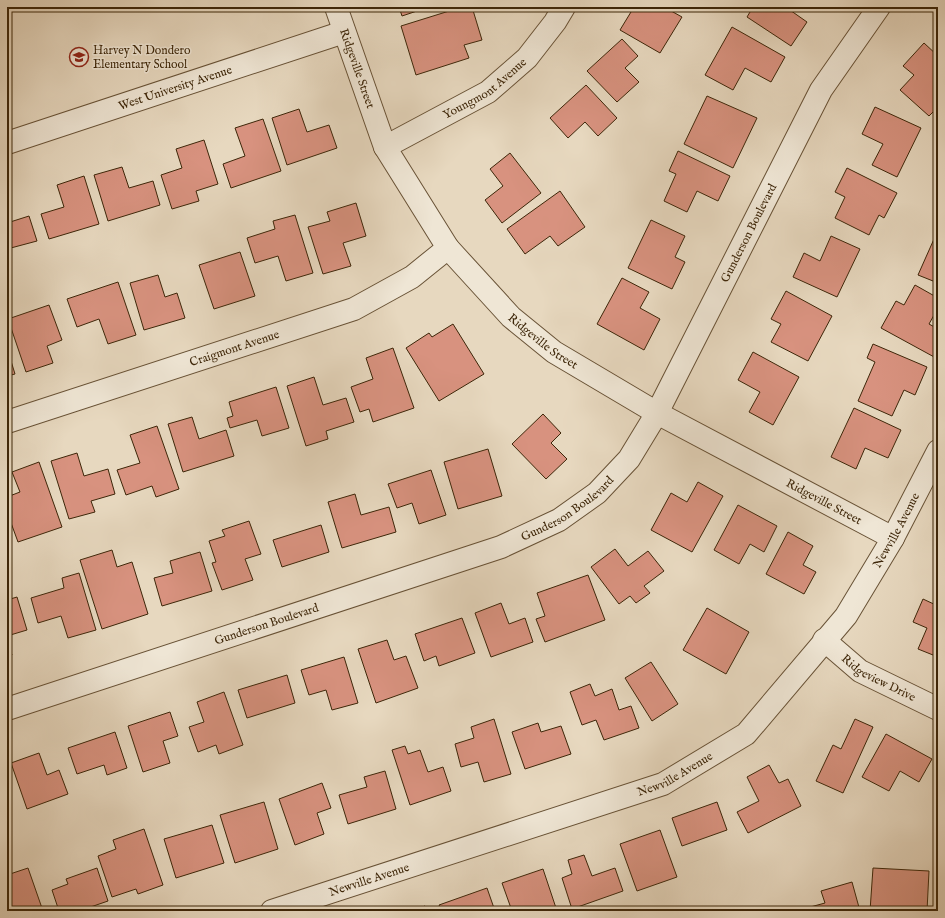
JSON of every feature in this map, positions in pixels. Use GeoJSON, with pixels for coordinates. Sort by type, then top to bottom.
{"type":"FeatureCollection","features":[{"type":"Feature","properties":{"kind":"street","name":"Ridgeville Street"},"geometry":{"type":"LineString","coordinates":[[336,7],[385,146],[448,248],[511,317],[554,352],[657,413],[893,538]]}},
{"type":"Feature","properties":{"kind":"street","name":"Youngmont Avenue"},"geometry":{"type":"LineString","coordinates":[[385,146],[488,92],[527,58],[555,22],[564,7]]}},
{"type":"Feature","properties":{"kind":"street","name":"Gunderson Boulevard"},"geometry":{"type":"LineString","coordinates":[[7,709],[501,547],[559,520],[597,493],[629,459],[657,413],[821,90],[879,7]]}},
{"type":"Feature","properties":{"kind":"street","name":"West University Avenue"},"geometry":{"type":"LineString","coordinates":[[7,143],[344,32]]}},
{"type":"Feature","properties":{"kind":"street","name":"Craigmont Avenue"},"geometry":{"type":"LineString","coordinates":[[7,422],[354,309],[412,277],[448,248]]}},
{"type":"Feature","properties":{"kind":"street","name":"Newville Avenue"},"geometry":{"type":"LineString","coordinates":[[272,911],[663,784],[746,734],[824,640],[846,616],[893,538],[938,451]]}},
{"type":"Feature","properties":{"kind":"street","name":"Ridgeview Drive"},"geometry":{"type":"LineString","coordinates":[[824,640],[860,671],[938,709]]}},
{"type":"Feature","properties":{"kind":"building"},"geometry":{"type":"Polygon","coordinates":[[[399,7],[429,7],[402,16],[399,7]]]}},
{"type":"Feature","properties":{"kind":"building"},"geometry":{"type":"Polygon","coordinates":[[[462,7],[472,7],[482,40],[464,45],[469,58],[416,75],[401,26],[462,7]]]}},
{"type":"Feature","properties":{"kind":"building"},"geometry":{"type":"Polygon","coordinates":[[[634,7],[664,7],[682,17],[660,53],[620,30],[634,7]]]}},
{"type":"Feature","properties":{"kind":"building"},"geometry":{"type":"Polygon","coordinates":[[[753,7],[787,7],[807,22],[791,46],[747,17],[753,7]]]}},
{"type":"Feature","properties":{"kind":"building"},"geometry":{"type":"Polygon","coordinates":[[[732,27],[785,57],[771,82],[745,68],[733,90],[705,75],[732,27]]]}},
{"type":"Feature","properties":{"kind":"building"},"geometry":{"type":"Polygon","coordinates":[[[622,39],[638,56],[625,68],[639,82],[617,102],[587,71],[622,39]]]}},
{"type":"Feature","properties":{"kind":"building"},"geometry":{"type":"Polygon","coordinates":[[[924,43],[938,56],[938,107],[929,116],[900,90],[914,75],[903,66],[924,43]]]}},
{"type":"Feature","properties":{"kind":"building"},"geometry":{"type":"Polygon","coordinates":[[[586,85],[617,118],[598,136],[585,122],[568,138],[550,118],[586,85]]]}},
{"type":"Feature","properties":{"kind":"building"},"geometry":{"type":"Polygon","coordinates":[[[707,96],[757,118],[733,168],[684,144],[707,96]]]}},
{"type":"Feature","properties":{"kind":"building"},"geometry":{"type":"Polygon","coordinates":[[[875,107],[921,128],[897,177],[872,165],[883,144],[862,134],[875,107]]]}},
{"type":"Feature","properties":{"kind":"building"},"geometry":{"type":"Polygon","coordinates":[[[299,109],[307,132],[329,125],[337,148],[287,165],[272,118],[299,109]]]}},
{"type":"Feature","properties":{"kind":"building"},"geometry":{"type":"Polygon","coordinates":[[[263,119],[281,171],[231,188],[223,164],[245,156],[235,128],[263,119]]]}},
{"type":"Feature","properties":{"kind":"building"},"geometry":{"type":"Polygon","coordinates":[[[204,140],[218,184],[196,191],[199,201],[172,209],[161,175],[182,168],[176,149],[204,140]]]}},
{"type":"Feature","properties":{"kind":"building"},"geometry":{"type":"Polygon","coordinates":[[[678,151],[730,176],[718,201],[697,191],[687,212],[664,201],[676,174],[669,171],[678,151]]]}},
{"type":"Feature","properties":{"kind":"building"},"geometry":{"type":"Polygon","coordinates":[[[510,153],[541,193],[502,223],[485,200],[503,186],[490,169],[510,153]]]}},
{"type":"Feature","properties":{"kind":"building"},"geometry":{"type":"Polygon","coordinates":[[[122,167],[129,188],[153,181],[160,205],[108,221],[94,175],[122,167]]]}},
{"type":"Feature","properties":{"kind":"building"},"geometry":{"type":"Polygon","coordinates":[[[847,168],[897,193],[884,218],[879,215],[869,235],[835,218],[845,197],[835,192],[847,168]]]}},
{"type":"Feature","properties":{"kind":"building"},"geometry":{"type":"Polygon","coordinates":[[[84,176],[99,224],[49,239],[41,214],[64,207],[57,185],[84,176]]]}},
{"type":"Feature","properties":{"kind":"building"},"geometry":{"type":"Polygon","coordinates":[[[560,191],[585,227],[558,246],[550,236],[525,254],[507,229],[560,191]]]}},
{"type":"Feature","properties":{"kind":"building"},"geometry":{"type":"Polygon","coordinates":[[[356,203],[366,236],[343,243],[351,266],[323,274],[308,227],[330,221],[327,212],[356,203]]]}},
{"type":"Feature","properties":{"kind":"building"},"geometry":{"type":"Polygon","coordinates":[[[295,215],[313,273],[286,281],[278,256],[255,263],[247,238],[275,229],[273,221],[295,215]]]}},
{"type":"Feature","properties":{"kind":"building"},"geometry":{"type":"Polygon","coordinates":[[[29,216],[37,241],[7,249],[7,223],[29,216]]]}},
{"type":"Feature","properties":{"kind":"building"},"geometry":{"type":"Polygon","coordinates":[[[651,220],[685,236],[675,257],[685,262],[672,289],[628,268],[651,220]]]}},
{"type":"Feature","properties":{"kind":"building"},"geometry":{"type":"Polygon","coordinates":[[[938,230],[938,283],[918,275],[938,230]]]}},
{"type":"Feature","properties":{"kind":"building"},"geometry":{"type":"Polygon","coordinates":[[[831,236],[860,249],[837,297],[793,277],[804,253],[820,261],[831,236]]]}},
{"type":"Feature","properties":{"kind":"building"},"geometry":{"type":"Polygon","coordinates":[[[240,252],[255,296],[214,309],[199,265],[240,252]]]}},
{"type":"Feature","properties":{"kind":"building"},"geometry":{"type":"Polygon","coordinates":[[[158,275],[165,297],[177,293],[185,318],[144,330],[130,283],[158,275]]]}},
{"type":"Feature","properties":{"kind":"building"},"geometry":{"type":"Polygon","coordinates":[[[622,278],[649,292],[640,308],[660,319],[644,350],[597,324],[622,278]]]}},
{"type":"Feature","properties":{"kind":"building"},"geometry":{"type":"Polygon","coordinates":[[[118,282],[136,335],[108,344],[99,319],[77,327],[67,299],[118,282]]]}},
{"type":"Feature","properties":{"kind":"building"},"geometry":{"type":"Polygon","coordinates":[[[915,285],[938,298],[938,308],[929,324],[938,329],[938,354],[936,358],[881,328],[896,301],[904,305],[915,285]]]}},
{"type":"Feature","properties":{"kind":"building"},"geometry":{"type":"Polygon","coordinates":[[[786,291],[832,316],[808,361],[771,342],[781,324],[771,319],[786,291]]]}},
{"type":"Feature","properties":{"kind":"building"},"geometry":{"type":"Polygon","coordinates":[[[49,305],[62,340],[47,346],[53,363],[26,372],[8,319],[49,305]]]}},
{"type":"Feature","properties":{"kind":"building"},"geometry":{"type":"Polygon","coordinates":[[[453,324],[484,374],[439,401],[406,348],[429,333],[432,337],[453,324]]]}},
{"type":"Feature","properties":{"kind":"building"},"geometry":{"type":"Polygon","coordinates":[[[873,344],[927,367],[915,395],[904,390],[892,416],[858,401],[875,362],[867,358],[873,344]]]}},
{"type":"Feature","properties":{"kind":"building"},"geometry":{"type":"Polygon","coordinates":[[[7,348],[15,374],[7,376],[7,348]]]}},
{"type":"Feature","properties":{"kind":"building"},"geometry":{"type":"Polygon","coordinates":[[[393,348],[414,408],[373,422],[369,409],[360,412],[351,387],[373,379],[366,358],[393,348]]]}},
{"type":"Feature","properties":{"kind":"building"},"geometry":{"type":"Polygon","coordinates":[[[753,352],[799,377],[773,425],[749,412],[760,392],[738,380],[753,352]]]}},
{"type":"Feature","properties":{"kind":"building"},"geometry":{"type":"Polygon","coordinates":[[[314,377],[323,405],[346,398],[354,422],[326,431],[328,439],[306,446],[287,386],[314,377]]]}},
{"type":"Feature","properties":{"kind":"building"},"geometry":{"type":"Polygon","coordinates":[[[276,387],[289,428],[262,436],[257,420],[230,428],[227,418],[233,416],[229,402],[276,387]]]}},
{"type":"Feature","properties":{"kind":"building"},"geometry":{"type":"Polygon","coordinates":[[[854,408],[901,430],[888,458],[865,448],[856,469],[831,457],[854,408]]]}},
{"type":"Feature","properties":{"kind":"building"},"geometry":{"type":"Polygon","coordinates":[[[543,414],[561,433],[551,443],[567,459],[546,479],[512,444],[543,414]]]}},
{"type":"Feature","properties":{"kind":"building"},"geometry":{"type":"Polygon","coordinates":[[[192,417],[199,439],[226,430],[234,456],[183,472],[168,424],[192,417]]]}},
{"type":"Feature","properties":{"kind":"building"},"geometry":{"type":"Polygon","coordinates":[[[157,426],[179,489],[156,497],[152,486],[126,495],[117,470],[140,463],[130,435],[157,426]]]}},
{"type":"Feature","properties":{"kind":"building"},"geometry":{"type":"Polygon","coordinates":[[[488,449],[502,496],[458,509],[444,462],[488,449]]]}},
{"type":"Feature","properties":{"kind":"building"},"geometry":{"type":"Polygon","coordinates":[[[77,453],[84,476],[108,469],[115,494],[91,501],[95,512],[69,519],[51,461],[77,453]]]}},
{"type":"Feature","properties":{"kind":"building"},"geometry":{"type":"Polygon","coordinates":[[[39,462],[62,527],[18,542],[7,512],[7,497],[20,492],[12,472],[39,462]]]}},
{"type":"Feature","properties":{"kind":"building"},"geometry":{"type":"Polygon","coordinates":[[[431,470],[446,515],[419,524],[412,503],[397,508],[388,484],[431,470]]]}},
{"type":"Feature","properties":{"kind":"building"},"geometry":{"type":"Polygon","coordinates":[[[698,482],[723,496],[692,552],[651,530],[671,493],[687,502],[698,482]]]}},
{"type":"Feature","properties":{"kind":"building"},"geometry":{"type":"Polygon","coordinates":[[[355,494],[361,515],[389,507],[396,532],[342,548],[328,502],[355,494]]]}},
{"type":"Feature","properties":{"kind":"building"},"geometry":{"type":"Polygon","coordinates":[[[738,505],[777,526],[764,552],[750,544],[739,564],[714,550],[738,505]]]}},
{"type":"Feature","properties":{"kind":"building"},"geometry":{"type":"Polygon","coordinates":[[[249,521],[261,554],[245,559],[253,580],[222,590],[212,563],[216,562],[209,541],[225,536],[222,530],[249,521]]]}},
{"type":"Feature","properties":{"kind":"building"},"geometry":{"type":"Polygon","coordinates":[[[321,525],[329,552],[282,567],[273,540],[321,525]]]}},
{"type":"Feature","properties":{"kind":"building"},"geometry":{"type":"Polygon","coordinates":[[[788,532],[813,546],[803,565],[816,572],[804,594],[766,574],[788,532]]]}},
{"type":"Feature","properties":{"kind":"building"},"geometry":{"type":"Polygon","coordinates":[[[615,549],[628,566],[648,551],[664,571],[644,586],[650,593],[636,603],[630,596],[619,604],[591,567],[615,549]]]}},
{"type":"Feature","properties":{"kind":"building"},"geometry":{"type":"Polygon","coordinates":[[[112,550],[117,567],[132,562],[148,614],[102,629],[80,560],[112,550]]]}},
{"type":"Feature","properties":{"kind":"building"},"geometry":{"type":"Polygon","coordinates":[[[200,552],[212,591],[162,606],[154,578],[173,573],[170,561],[200,552]]]}},
{"type":"Feature","properties":{"kind":"building"},"geometry":{"type":"Polygon","coordinates":[[[79,573],[96,630],[68,638],[61,616],[38,623],[31,598],[64,588],[62,578],[79,573]]]}},
{"type":"Feature","properties":{"kind":"building"},"geometry":{"type":"Polygon","coordinates":[[[588,575],[605,620],[545,642],[536,619],[545,616],[537,593],[588,575]]]}},
{"type":"Feature","properties":{"kind":"building"},"geometry":{"type":"Polygon","coordinates":[[[17,597],[27,630],[7,636],[7,600],[17,597]]]}},
{"type":"Feature","properties":{"kind":"building"},"geometry":{"type":"Polygon","coordinates":[[[923,599],[938,606],[938,657],[918,649],[927,628],[913,622],[923,599]]]}},
{"type":"Feature","properties":{"kind":"building"},"geometry":{"type":"Polygon","coordinates":[[[501,603],[509,624],[525,618],[533,642],[491,657],[475,613],[501,603]]]}},
{"type":"Feature","properties":{"kind":"building"},"geometry":{"type":"Polygon","coordinates":[[[707,608],[749,632],[726,674],[683,650],[707,608]]]}},
{"type":"Feature","properties":{"kind":"building"},"geometry":{"type":"Polygon","coordinates":[[[462,618],[475,653],[439,666],[436,656],[424,661],[415,634],[462,618]]]}},
{"type":"Feature","properties":{"kind":"building"},"geometry":{"type":"Polygon","coordinates":[[[7,640],[12,655],[7,657],[7,640]]]}},
{"type":"Feature","properties":{"kind":"building"},"geometry":{"type":"Polygon","coordinates":[[[387,640],[394,660],[406,656],[418,688],[376,703],[358,649],[387,640]]]}},
{"type":"Feature","properties":{"kind":"building"},"geometry":{"type":"Polygon","coordinates":[[[344,657],[358,703],[332,710],[326,690],[309,695],[301,670],[344,657]]]}},
{"type":"Feature","properties":{"kind":"building"},"geometry":{"type":"Polygon","coordinates":[[[651,662],[678,704],[652,721],[625,678],[651,662]]]}},
{"type":"Feature","properties":{"kind":"building"},"geometry":{"type":"Polygon","coordinates":[[[287,675],[295,703],[247,718],[238,690],[287,675]]]}},
{"type":"Feature","properties":{"kind":"building"},"geometry":{"type":"Polygon","coordinates":[[[590,684],[595,696],[612,689],[619,710],[631,706],[639,728],[604,740],[596,720],[582,725],[570,692],[590,684]]]}},
{"type":"Feature","properties":{"kind":"building"},"geometry":{"type":"Polygon","coordinates":[[[224,692],[243,745],[219,754],[216,745],[198,752],[189,727],[204,722],[197,702],[224,692]]]}},
{"type":"Feature","properties":{"kind":"building"},"geometry":{"type":"Polygon","coordinates":[[[170,712],[178,736],[163,741],[170,763],[143,772],[128,726],[170,712]]]}},
{"type":"Feature","properties":{"kind":"building"},"geometry":{"type":"Polygon","coordinates":[[[494,719],[511,774],[484,782],[478,762],[461,767],[455,744],[474,738],[471,727],[494,719]]]}},
{"type":"Feature","properties":{"kind":"building"},"geometry":{"type":"Polygon","coordinates":[[[855,719],[873,727],[843,793],[816,781],[833,745],[841,749],[855,719]]]}},
{"type":"Feature","properties":{"kind":"building"},"geometry":{"type":"Polygon","coordinates":[[[538,723],[541,732],[561,726],[571,754],[525,769],[512,732],[538,723]]]}},
{"type":"Feature","properties":{"kind":"building"},"geometry":{"type":"Polygon","coordinates":[[[115,732],[127,768],[107,775],[104,765],[77,774],[68,748],[115,732]]]}},
{"type":"Feature","properties":{"kind":"building"},"geometry":{"type":"Polygon","coordinates":[[[886,734],[932,759],[919,782],[900,771],[889,791],[862,777],[886,734]]]}},
{"type":"Feature","properties":{"kind":"building"},"geometry":{"type":"Polygon","coordinates":[[[405,746],[408,754],[420,750],[428,772],[443,767],[451,791],[410,805],[392,750],[405,746]]]}},
{"type":"Feature","properties":{"kind":"building"},"geometry":{"type":"Polygon","coordinates":[[[39,753],[47,775],[59,770],[68,794],[27,809],[11,763],[39,753]]]}},
{"type":"Feature","properties":{"kind":"building"},"geometry":{"type":"Polygon","coordinates":[[[769,765],[779,783],[788,779],[801,806],[748,833],[737,812],[759,801],[747,777],[769,765]]]}},
{"type":"Feature","properties":{"kind":"building"},"geometry":{"type":"Polygon","coordinates":[[[385,771],[396,809],[348,824],[339,795],[367,787],[364,777],[385,771]]]}},
{"type":"Feature","properties":{"kind":"building"},"geometry":{"type":"Polygon","coordinates":[[[322,783],[331,808],[317,813],[324,834],[295,845],[279,799],[322,783]]]}},
{"type":"Feature","properties":{"kind":"building"},"geometry":{"type":"Polygon","coordinates":[[[264,802],[278,849],[235,863],[220,815],[264,802]]]}},
{"type":"Feature","properties":{"kind":"building"},"geometry":{"type":"Polygon","coordinates":[[[717,802],[727,830],[682,846],[672,818],[717,802]]]}},
{"type":"Feature","properties":{"kind":"building"},"geometry":{"type":"Polygon","coordinates":[[[7,805],[11,818],[7,820],[7,805]]]}},
{"type":"Feature","properties":{"kind":"building"},"geometry":{"type":"Polygon","coordinates":[[[212,825],[224,863],[176,878],[164,839],[212,825]]]}},
{"type":"Feature","properties":{"kind":"building"},"geometry":{"type":"Polygon","coordinates":[[[144,829],[163,885],[138,894],[136,889],[112,897],[98,856],[116,849],[113,840],[144,829]]]}},
{"type":"Feature","properties":{"kind":"building"},"geometry":{"type":"Polygon","coordinates":[[[660,830],[677,877],[637,891],[620,844],[660,830]]]}},
{"type":"Feature","properties":{"kind":"building"},"geometry":{"type":"Polygon","coordinates":[[[584,855],[592,876],[615,868],[623,891],[572,909],[562,878],[572,874],[568,860],[584,855]]]}},
{"type":"Feature","properties":{"kind":"building"},"geometry":{"type":"Polygon","coordinates":[[[28,868],[43,911],[7,911],[7,875],[28,868]]]}},
{"type":"Feature","properties":{"kind":"building"},"geometry":{"type":"Polygon","coordinates":[[[97,868],[108,901],[79,911],[59,911],[52,890],[68,884],[66,879],[97,868]]]}},
{"type":"Feature","properties":{"kind":"building"},"geometry":{"type":"Polygon","coordinates":[[[873,868],[929,871],[927,911],[870,911],[873,868]]]}},
{"type":"Feature","properties":{"kind":"building"},"geometry":{"type":"Polygon","coordinates":[[[543,869],[557,911],[512,911],[502,883],[543,869]]]}},
{"type":"Feature","properties":{"kind":"building"},"geometry":{"type":"Polygon","coordinates":[[[852,882],[860,911],[803,911],[803,909],[825,903],[821,891],[852,882]]]}},
{"type":"Feature","properties":{"kind":"building"},"geometry":{"type":"Polygon","coordinates":[[[487,888],[495,911],[442,911],[439,905],[487,888]]]}},
{"type":"Feature","properties":{"kind":"building"},"geometry":{"type":"Polygon","coordinates":[[[425,906],[426,911],[410,911],[425,906]]]}},
{"type":"Feature","properties":{"kind":"place","name":"Harvey N Dondero Elementary School"},"geometry":{"type":"Point","coordinates":[79,57]}}]}
